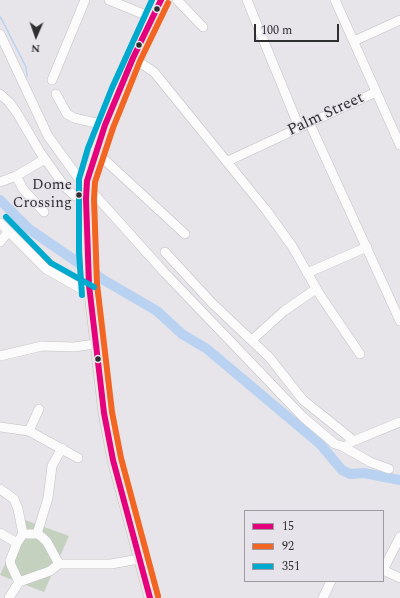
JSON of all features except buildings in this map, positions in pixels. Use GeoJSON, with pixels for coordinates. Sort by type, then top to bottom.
{"type":"FeatureCollection","features":[{"type":"Feature","properties":{"kind":"main road"},"geometry":{"type":"LineString","coordinates":[[150,598],[110,447],[95,344],[87,253],[86,185],[95,151],[105,125],[161,0]]}},
{"type":"Feature","properties":{"kind":"street"},"geometry":{"type":"LineString","coordinates":[[52,80],[85,0]]}},
{"type":"Feature","properties":{"kind":"street"},"geometry":{"type":"LineString","coordinates":[[109,0],[153,18]]}},
{"type":"Feature","properties":{"kind":"street"},"geometry":{"type":"LineString","coordinates":[[177,0],[203,27]]}},
{"type":"Feature","properties":{"kind":"street"},"geometry":{"type":"LineString","coordinates":[[247,0],[299,127]]}},
{"type":"Feature","properties":{"kind":"street","name":"Palm Street"},"geometry":{"type":"LineString","coordinates":[[228,162],[309,122],[376,92],[335,0]]}},
{"type":"Feature","properties":{"kind":"street"},"geometry":{"type":"LineString","coordinates":[[354,41],[400,20]]}},
{"type":"Feature","properties":{"kind":"street"},"geometry":{"type":"LineString","coordinates":[[0,34],[48,136],[77,176],[164,272],[303,417],[335,444],[342,446],[370,462],[389,469]]}},
{"type":"Feature","properties":{"kind":"street"},"geometry":{"type":"LineString","coordinates":[[134,58],[154,72],[228,162],[288,240],[316,289],[360,354]]}},
{"type":"Feature","properties":{"kind":"street"},"geometry":{"type":"LineString","coordinates":[[376,92],[396,126],[400,145]]}},
{"type":"Feature","properties":{"kind":"street"},"geometry":{"type":"LineString","coordinates":[[0,94],[9,102],[17,113],[45,159],[65,187],[75,196],[86,199]]}},
{"type":"Feature","properties":{"kind":"street"},"geometry":{"type":"LineString","coordinates":[[56,94],[67,114],[74,118],[105,125]]}},
{"type":"Feature","properties":{"kind":"street"},"geometry":{"type":"LineString","coordinates":[[309,122],[400,321]]}},
{"type":"Feature","properties":{"kind":"street"},"geometry":{"type":"LineString","coordinates":[[95,151],[185,234]]}},
{"type":"Feature","properties":{"kind":"street"},"geometry":{"type":"LineString","coordinates":[[0,182],[16,176],[45,159]]}},
{"type":"Feature","properties":{"kind":"street"},"geometry":{"type":"LineString","coordinates":[[16,176],[23,189],[44,212]]}},
{"type":"Feature","properties":{"kind":"street"},"geometry":{"type":"LineString","coordinates":[[0,223],[46,269],[90,289]]}},
{"type":"Feature","properties":{"kind":"street"},"geometry":{"type":"LineString","coordinates":[[0,242],[8,232]]}},
{"type":"Feature","properties":{"kind":"street"},"geometry":{"type":"LineString","coordinates":[[307,273],[367,247]]}},
{"type":"Feature","properties":{"kind":"street"},"geometry":{"type":"LineString","coordinates":[[166,252],[212,303],[252,340],[282,372],[303,400],[354,441]]}},
{"type":"Feature","properties":{"kind":"street"},"geometry":{"type":"LineString","coordinates":[[252,340],[284,312],[316,289]]}},
{"type":"Feature","properties":{"kind":"street"},"geometry":{"type":"LineString","coordinates":[[0,356],[42,346],[74,347],[95,344]]}},
{"type":"Feature","properties":{"kind":"street"},"geometry":{"type":"LineString","coordinates":[[29,431],[39,409]]}},
{"type":"Feature","properties":{"kind":"street"},"geometry":{"type":"LineString","coordinates":[[342,446],[400,422]]}},
{"type":"Feature","properties":{"kind":"street"},"geometry":{"type":"LineString","coordinates":[[0,427],[29,431],[78,458]]}},
{"type":"Feature","properties":{"kind":"street"},"geometry":{"type":"LineString","coordinates":[[37,534],[48,498],[52,466],[62,448]]}},
{"type":"Feature","properties":{"kind":"street"},"geometry":{"type":"LineString","coordinates":[[0,489],[14,499],[24,534]]}},
{"type":"Feature","properties":{"kind":"street"},"geometry":{"type":"LineString","coordinates":[[0,533],[17,543]]}},
{"type":"Feature","properties":{"kind":"street"},"geometry":{"type":"LineString","coordinates":[[24,534],[37,534],[47,542],[59,564]]}},
{"type":"Feature","properties":{"kind":"street"},"geometry":{"type":"LineString","coordinates":[[19,582],[10,565],[10,560],[17,543],[24,534]]}},
{"type":"Feature","properties":{"kind":"street"},"geometry":{"type":"LineString","coordinates":[[384,568],[400,537]]}},
{"type":"Feature","properties":{"kind":"street"},"geometry":{"type":"LineString","coordinates":[[9,598],[19,582],[50,571],[59,564],[111,564],[139,559]]}},
{"type":"Feature","properties":{"kind":"street"},"geometry":{"type":"LineString","coordinates":[[384,570],[400,578]]}},
{"type":"Feature","properties":{"kind":"street"},"geometry":{"type":"LineString","coordinates":[[322,598],[330,582]]}},
{"type":"Feature","properties":{"kind":"green space"},"geometry":{"type":"Polygon","coordinates":[[[25,520],[69,536],[44,592],[0,575],[25,520]]]}},
{"type":"Feature","properties":{"kind":"waterway"},"geometry":{"type":"LineString","coordinates":[[0,16],[26,67],[27,76]]}},
{"type":"Feature","properties":{"kind":"waterway"},"geometry":{"type":"LineString","coordinates":[[0,200],[29,229],[102,279],[157,311],[182,334],[207,349],[320,444],[342,470],[350,474],[364,473],[400,480]]}},
{"type":"Feature","properties":{"kind":"transit line","name":"351"},"geometry":{"type":"LineString","coordinates":[[82,295],[79,253],[79,179],[88,148],[112,88],[152,0]]}},
{"type":"Feature","properties":{"kind":"transit line","name":"15"},"geometry":{"type":"LineString","coordinates":[[150,598],[113,460],[104,413],[89,285],[86,199],[87,181],[105,125],[133,58],[161,0]]}},
{"type":"Feature","properties":{"kind":"transit line","name":"92"},"geometry":{"type":"LineString","coordinates":[[158,596],[121,458],[112,412],[97,284],[94,199],[95,182],[113,128],[140,61],[168,3]]}},
{"type":"Feature","properties":{"kind":"transit line","name":"351"},"geometry":{"type":"LineString","coordinates":[[6,217],[51,263],[94,287]]}},
{"type":"Feature","properties":{"kind":"place","name":"Dome Crossing"},"geometry":{"type":"Point","coordinates":[79,195]}}]}
